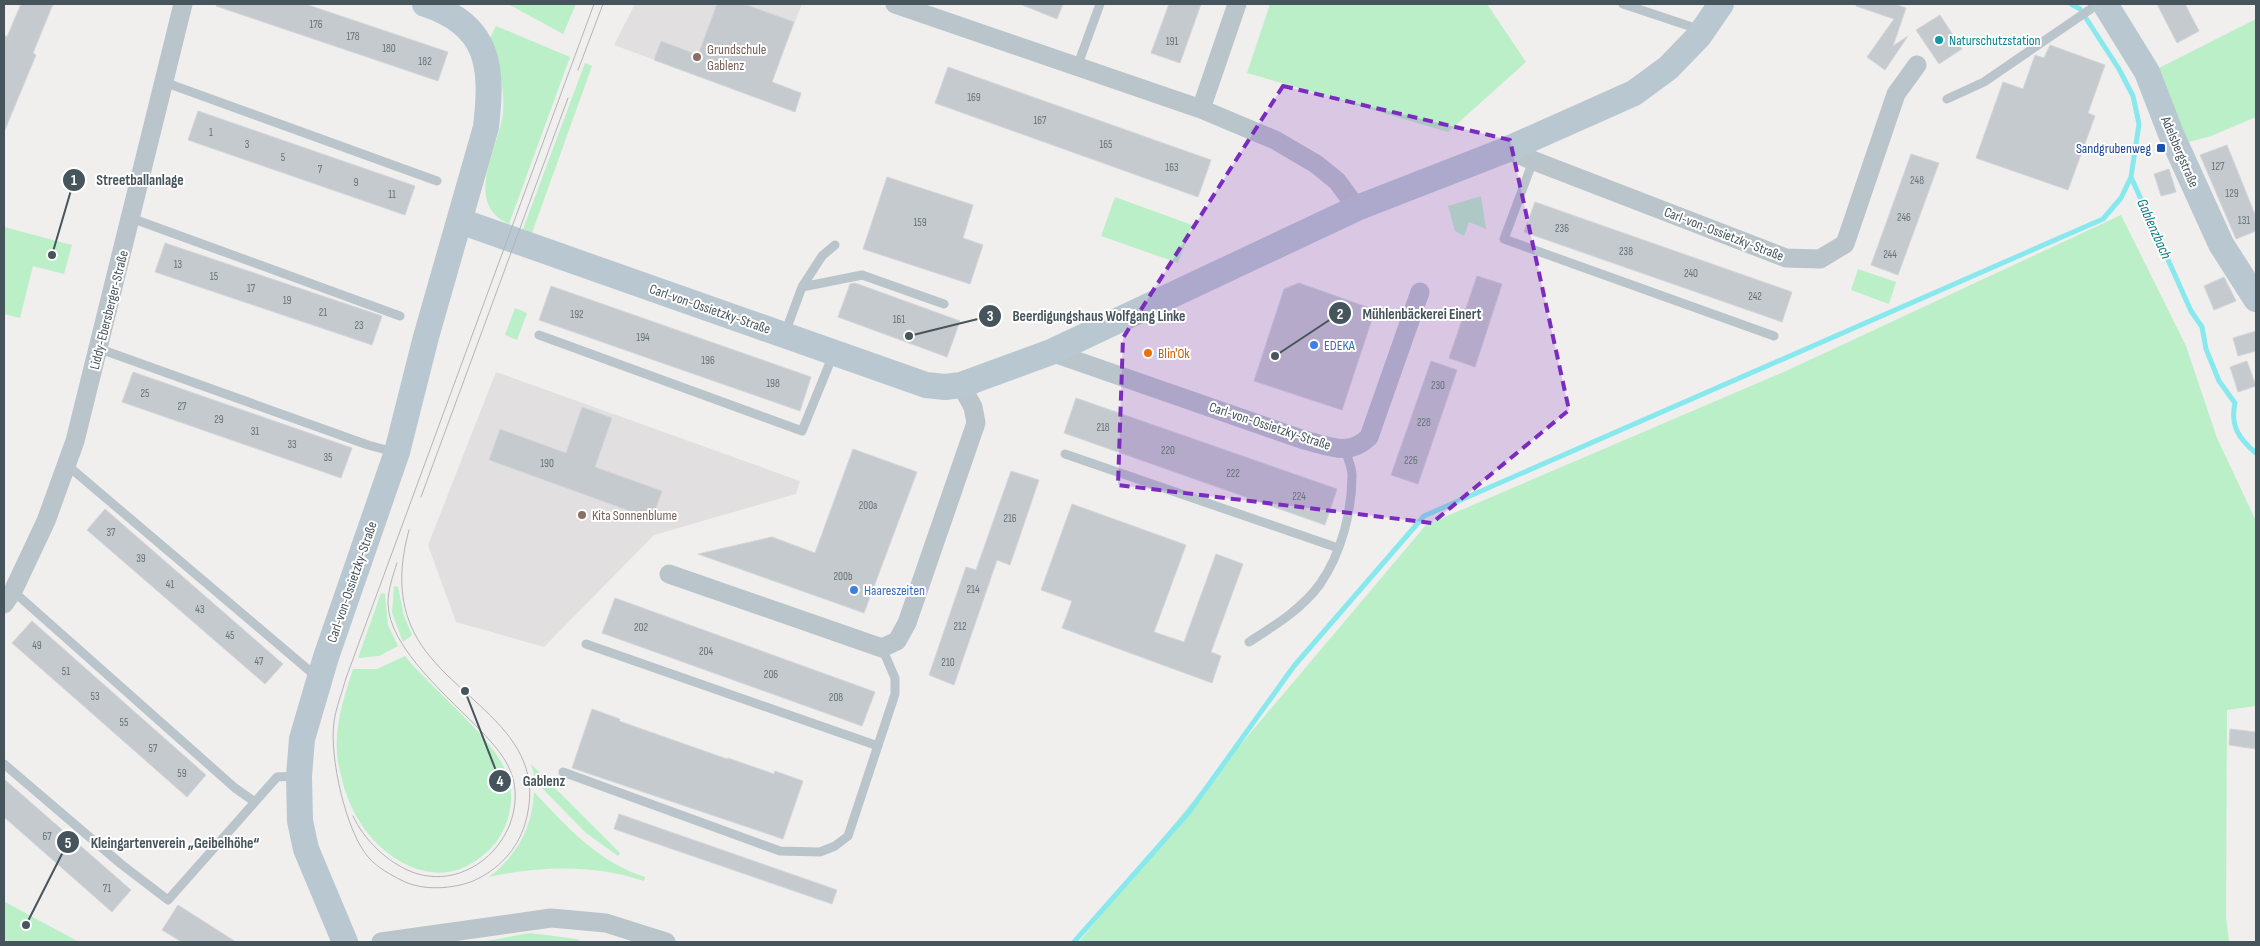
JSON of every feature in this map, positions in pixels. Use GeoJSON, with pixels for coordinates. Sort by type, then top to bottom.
{"type":"FeatureCollection","features":[{"type":"Feature","properties":{"kind":"street","name":"Liddy-Ebersberger-Straße"},"geometry":{"type":"LineString","coordinates":[[8,598],[46,521],[78,432],[100,349],[183,4]]}},
{"type":"Feature","properties":{"kind":"street","name":"Carl-von-Ossietzky-Straße"},"geometry":{"type":"LineString","coordinates":[[345,942],[306,849],[300,821],[299,776],[302,738],[319,679],[397,452],[426,337],[486,128],[489,72],[481,44],[468,27],[452,15],[425,4]]}},
{"type":"Feature","properties":{"kind":"street"},"geometry":{"type":"LineString","coordinates":[[895,4],[1201,109],[1275,140],[1316,164],[1337,181],[1357,208]]}},
{"type":"Feature","properties":{"kind":"street"},"geometry":{"type":"LineString","coordinates":[[1201,109],[1237,4]]}},
{"type":"Feature","properties":{"kind":"street","name":"Carl-von-Ossietzky-Straße"},"geometry":{"type":"LineString","coordinates":[[460,221],[926,385],[945,387],[961,385],[1051,352],[1357,208],[1506,150],[1634,93],[1668,68],[1703,30],[1721,4]]}},
{"type":"Feature","properties":{"kind":"street","name":"Adelsbergstraße"},"geometry":{"type":"LineString","coordinates":[[2097,7],[2147,72],[2171,134],[2221,244],[2256,299]]}},
{"type":"Feature","properties":{"kind":"street","name":"Carl-von-Ossietzky-Straße"},"geometry":{"type":"LineString","coordinates":[[1506,150],[1786,258],[1820,259],[1845,244],[1896,94],[1917,65]]}},
{"type":"Feature","properties":{"kind":"street","name":"Carl-von-Ossietzky-Straße"},"geometry":{"type":"LineString","coordinates":[[1051,352],[1304,440],[1345,449],[1358,447],[1368,437],[1420,292]]}},
{"type":"Feature","properties":{"kind":"street"},"geometry":{"type":"LineString","coordinates":[[669,574],[882,648],[897,641],[907,623],[976,423],[973,407],[961,385]]}},
{"type":"Feature","properties":{"kind":"street"},"geometry":{"type":"LineString","coordinates":[[381,942],[551,918],[606,923],[666,942]]}},
{"type":"Feature","properties":{"kind":"lane"},"geometry":{"type":"LineString","coordinates":[[1077,66],[1100,4]]}},
{"type":"Feature","properties":{"kind":"lane"},"geometry":{"type":"LineString","coordinates":[[1623,4],[1703,30]]}},
{"type":"Feature","properties":{"kind":"lane"},"geometry":{"type":"LineString","coordinates":[[1947,99],[1984,82],[2097,7],[2098,4]]}},
{"type":"Feature","properties":{"kind":"lane"},"geometry":{"type":"LineString","coordinates":[[164,82],[437,181]]}},
{"type":"Feature","properties":{"kind":"lane"},"geometry":{"type":"LineString","coordinates":[[1534,161],[1504,239],[1774,336]]}},
{"type":"Feature","properties":{"kind":"lane"},"geometry":{"type":"LineString","coordinates":[[131,218],[400,316]]}},
{"type":"Feature","properties":{"kind":"lane"},"geometry":{"type":"LineString","coordinates":[[784,335],[802,287],[822,256],[835,245]]}},
{"type":"Feature","properties":{"kind":"lane"},"geometry":{"type":"LineString","coordinates":[[802,287],[862,275],[944,304]]}},
{"type":"Feature","properties":{"kind":"lane"},"geometry":{"type":"LineString","coordinates":[[539,334],[802,431],[834,352]]}},
{"type":"Feature","properties":{"kind":"lane"},"geometry":{"type":"LineString","coordinates":[[100,349],[368,445],[397,452]]}},
{"type":"Feature","properties":{"kind":"lane"},"geometry":{"type":"LineString","coordinates":[[1249,642],[1292,613],[1319,585],[1336,557],[1348,516],[1352,473],[1345,449]]}},
{"type":"Feature","properties":{"kind":"lane"},"geometry":{"type":"LineString","coordinates":[[1064,454],[1338,548]]}},
{"type":"Feature","properties":{"kind":"lane"},"geometry":{"type":"LineString","coordinates":[[67,465],[319,679]]}},
{"type":"Feature","properties":{"kind":"lane"},"geometry":{"type":"LineString","coordinates":[[8,598],[235,788],[255,802]]}},
{"type":"Feature","properties":{"kind":"lane"},"geometry":{"type":"LineString","coordinates":[[586,644],[878,746]]}},
{"type":"Feature","properties":{"kind":"lane"},"geometry":{"type":"LineString","coordinates":[[563,772],[780,851],[820,852],[835,846],[848,836],[895,694],[895,678],[882,648]]}},
{"type":"Feature","properties":{"kind":"lane"},"geometry":{"type":"LineString","coordinates":[[4,764],[121,864],[168,900],[277,778],[299,776]]}},
{"type":"Feature","properties":{"kind":"highlighted area"},"geometry":{"type":"Polygon","coordinates":[[[1283,86],[1510,140],[1569,410],[1432,523],[1118,485],[1123,338],[1283,86]]]}},
{"type":"Feature","properties":{"kind":"shaded area","name":"Grundschule Gablenz"},"geometry":{"type":"Polygon","coordinates":[[[635,4],[802,4],[781,58],[751,47],[742,71],[801,93],[795,112],[614,45],[635,4]]]}},
{"type":"Feature","properties":{"kind":"shaded area","name":"Kita Sonnenblume"},"geometry":{"type":"Polygon","coordinates":[[[496,372],[800,481],[796,494],[654,535],[544,647],[456,622],[428,545],[496,372]]]}},
{"type":"Feature","properties":{"kind":"green space"},"geometry":{"type":"Polygon","coordinates":[[[508,4],[576,4],[563,34],[508,4]]]}},
{"type":"Feature","properties":{"kind":"green space"},"geometry":{"type":"Polygon","coordinates":[[[1270,4],[1487,4],[1526,62],[1448,132],[1247,73],[1270,4]]]}},
{"type":"Feature","properties":{"kind":"green space"},"geometry":{"type":"Polygon","coordinates":[[[2256,19],[2256,117],[2211,136],[2189,142],[2153,71],[2256,19]]]}},
{"type":"Feature","properties":{"kind":"green space"},"geometry":{"type":"Polygon","coordinates":[[[496,26],[570,57],[509,224],[495,215],[488,203],[485,189],[487,174],[503,113],[502,84],[490,38],[496,26]]]}},
{"type":"Feature","properties":{"kind":"green space"},"geometry":{"type":"Polygon","coordinates":[[[585,63],[592,66],[532,233],[523,229],[585,63]]]}},
{"type":"Feature","properties":{"kind":"green space"},"geometry":{"type":"Polygon","coordinates":[[[1481,196],[1486,229],[1469,222],[1464,236],[1455,231],[1448,206],[1481,196]]]}},
{"type":"Feature","properties":{"kind":"green space"},"geometry":{"type":"Polygon","coordinates":[[[1115,197],[1192,225],[1178,263],[1101,236],[1115,197]]]}},
{"type":"Feature","properties":{"kind":"green space"},"geometry":{"type":"Polygon","coordinates":[[[2121,215],[2186,346],[2217,438],[2256,521],[2256,706],[2227,710],[2226,917],[2229,942],[1079,942],[1192,802],[1426,525],[1786,371],[2121,215]]]}},
{"type":"Feature","properties":{"kind":"green space"},"geometry":{"type":"Polygon","coordinates":[[[4,227],[72,245],[64,274],[33,266],[20,318],[4,314],[4,227]]]}},
{"type":"Feature","properties":{"kind":"green space"},"geometry":{"type":"Polygon","coordinates":[[[1858,269],[1896,282],[1889,304],[1851,290],[1858,269]]]}},
{"type":"Feature","properties":{"kind":"green space"},"geometry":{"type":"Polygon","coordinates":[[[515,308],[527,313],[517,340],[505,335],[515,308]]]}},
{"type":"Feature","properties":{"kind":"green space"},"geometry":{"type":"Polygon","coordinates":[[[394,586],[398,587],[404,616],[412,635],[403,642],[392,613],[394,586]]]}},
{"type":"Feature","properties":{"kind":"green space"},"geometry":{"type":"Polygon","coordinates":[[[381,593],[385,594],[388,625],[398,646],[379,656],[358,658],[381,593]]]}},
{"type":"Feature","properties":{"kind":"green space"},"geometry":{"type":"Polygon","coordinates":[[[405,656],[490,745],[510,783],[510,811],[500,837],[477,860],[465,867],[449,872],[418,869],[390,855],[377,844],[358,819],[351,805],[343,784],[338,762],[338,727],[353,669],[377,669],[405,656]]]}},
{"type":"Feature","properties":{"kind":"green space"},"geometry":{"type":"Polygon","coordinates":[[[531,764],[620,853],[618,856],[586,833],[536,782],[531,764]]]}},
{"type":"Feature","properties":{"kind":"green space"},"geometry":{"type":"Polygon","coordinates":[[[534,792],[584,842],[612,862],[645,877],[644,881],[625,875],[586,869],[547,869],[489,877],[508,859],[522,839],[527,829],[534,792]]]}},
{"type":"Feature","properties":{"kind":"green space"},"geometry":{"type":"Polygon","coordinates":[[[4,901],[7,903],[79,942],[4,942],[4,901]]]}},
{"type":"Feature","properties":{"kind":"green space"},"geometry":{"type":"Polygon","coordinates":[[[530,933],[577,939],[581,942],[481,942],[530,933]]]}},
{"type":"Feature","properties":{"kind":"building"},"geometry":{"type":"Polygon","coordinates":[[[21,4],[53,4],[33,53],[36,55],[4,132],[4,35],[7,37],[21,4]]]}},
{"type":"Feature","properties":{"kind":"building"},"geometry":{"type":"Polygon","coordinates":[[[217,4],[305,4],[448,52],[438,81],[216,6],[217,4]]]}},
{"type":"Feature","properties":{"kind":"building","name":"Grundschule Gablenz"},"geometry":{"type":"Polygon","coordinates":[[[717,4],[744,4],[794,22],[772,82],[801,93],[795,112],[654,60],[661,41],[698,55],[717,4]]]}},
{"type":"Feature","properties":{"kind":"building"},"geometry":{"type":"Polygon","coordinates":[[[1020,4],[1063,4],[1057,19],[1020,4]]]}},
{"type":"Feature","properties":{"kind":"building"},"geometry":{"type":"Polygon","coordinates":[[[1169,4],[1201,4],[1180,63],[1151,53],[1169,4]]]}},
{"type":"Feature","properties":{"kind":"building"},"geometry":{"type":"Polygon","coordinates":[[[1856,4],[1895,4],[1906,8],[1893,46],[1908,36],[1885,70],[1867,57],[1894,19],[1856,6],[1856,4]]]}},
{"type":"Feature","properties":{"kind":"building"},"geometry":{"type":"Polygon","coordinates":[[[2157,4],[2185,4],[2199,31],[2177,43],[2157,4]]]}},
{"type":"Feature","properties":{"kind":"building","name":"Naturschutzstation"},"geometry":{"type":"Polygon","coordinates":[[[1940,15],[1962,49],[1939,64],[1916,30],[1940,15]]]}},
{"type":"Feature","properties":{"kind":"building"},"geometry":{"type":"Polygon","coordinates":[[[2050,45],[2105,65],[2088,113],[2095,116],[2068,190],[1976,158],[2003,82],[2023,89],[2035,55],[2044,58],[2050,45]]]}},
{"type":"Feature","properties":{"kind":"building"},"geometry":{"type":"Polygon","coordinates":[[[948,67],[1211,160],[1198,197],[935,103],[948,67]]]}},
{"type":"Feature","properties":{"kind":"building"},"geometry":{"type":"Polygon","coordinates":[[[198,111],[415,186],[405,215],[188,140],[198,111]]]}},
{"type":"Feature","properties":{"kind":"building"},"geometry":{"type":"Polygon","coordinates":[[[2227,145],[2256,217],[2256,231],[2236,239],[2200,155],[2227,145]]]}},
{"type":"Feature","properties":{"kind":"building"},"geometry":{"type":"Polygon","coordinates":[[[1911,154],[1939,163],[1898,275],[1871,265],[1911,154]]]}},
{"type":"Feature","properties":{"kind":"building"},"geometry":{"type":"Polygon","coordinates":[[[2169,169],[2176,192],[2161,196],[2154,174],[2169,169]]]}},
{"type":"Feature","properties":{"kind":"building"},"geometry":{"type":"Polygon","coordinates":[[[887,177],[973,205],[963,238],[983,245],[970,284],[863,249],[887,177]]]}},
{"type":"Feature","properties":{"kind":"building"},"geometry":{"type":"Polygon","coordinates":[[[1535,202],[1792,292],[1782,322],[1524,232],[1535,202]]]}},
{"type":"Feature","properties":{"kind":"building"},"geometry":{"type":"Polygon","coordinates":[[[165,243],[382,316],[372,345],[155,272],[165,243]]]}},
{"type":"Feature","properties":{"kind":"building"},"geometry":{"type":"Polygon","coordinates":[[[1477,276],[1502,284],[1475,367],[1449,358],[1477,276]]]}},
{"type":"Feature","properties":{"kind":"building"},"geometry":{"type":"Polygon","coordinates":[[[2224,277],[2236,301],[2214,310],[2204,286],[2224,277]]]}},
{"type":"Feature","properties":{"kind":"building"},"geometry":{"type":"Polygon","coordinates":[[[855,283],[960,321],[947,357],[838,317],[850,284],[855,283]]]}},
{"type":"Feature","properties":{"kind":"building","name":"EDEKA"},"geometry":{"type":"Polygon","coordinates":[[[1299,283],[1375,310],[1342,410],[1254,381],[1284,289],[1299,283]]]}},
{"type":"Feature","properties":{"kind":"building"},"geometry":{"type":"Polygon","coordinates":[[[551,286],[811,377],[800,411],[539,320],[551,286]]]}},
{"type":"Feature","properties":{"kind":"building"},"geometry":{"type":"Polygon","coordinates":[[[2256,331],[2256,351],[2238,356],[2233,338],[2256,331]]]}},
{"type":"Feature","properties":{"kind":"building"},"geometry":{"type":"Polygon","coordinates":[[[1431,361],[1457,370],[1418,484],[1391,475],[1431,361]]]}},
{"type":"Feature","properties":{"kind":"building"},"geometry":{"type":"Polygon","coordinates":[[[2247,361],[2256,386],[2238,392],[2230,367],[2247,361]]]}},
{"type":"Feature","properties":{"kind":"building"},"geometry":{"type":"Polygon","coordinates":[[[133,372],[352,448],[341,478],[122,402],[133,372]]]}},
{"type":"Feature","properties":{"kind":"building"},"geometry":{"type":"Polygon","coordinates":[[[1076,398],[1337,489],[1325,525],[1064,433],[1076,398]]]}},
{"type":"Feature","properties":{"kind":"building"},"geometry":{"type":"Polygon","coordinates":[[[582,407],[612,418],[595,467],[662,491],[652,519],[489,460],[500,429],[566,453],[582,407]]]}},
{"type":"Feature","properties":{"kind":"building"},"geometry":{"type":"Polygon","coordinates":[[[853,449],[917,472],[864,613],[698,554],[772,537],[815,553],[853,449]]]}},
{"type":"Feature","properties":{"kind":"building"},"geometry":{"type":"Polygon","coordinates":[[[1011,471],[1039,480],[1010,565],[997,560],[954,685],[929,675],[966,567],[976,570],[1011,471]]]}},
{"type":"Feature","properties":{"kind":"building"},"geometry":{"type":"Polygon","coordinates":[[[1072,504],[1186,545],[1154,632],[1184,642],[1216,554],[1243,564],[1211,652],[1221,656],[1212,683],[1062,628],[1072,601],[1041,590],[1072,504]]]}},
{"type":"Feature","properties":{"kind":"building"},"geometry":{"type":"Polygon","coordinates":[[[105,509],[283,664],[265,684],[87,530],[105,509]]]}},
{"type":"Feature","properties":{"kind":"building"},"geometry":{"type":"Polygon","coordinates":[[[615,598],[875,692],[862,726],[602,633],[615,598]]]}},
{"type":"Feature","properties":{"kind":"building"},"geometry":{"type":"Polygon","coordinates":[[[32,621],[206,775],[187,797],[12,643],[32,621]]]}},
{"type":"Feature","properties":{"kind":"building"},"geometry":{"type":"Polygon","coordinates":[[[592,709],[620,719],[619,721],[727,759],[774,774],[775,771],[803,781],[783,839],[572,768],[592,709]]]}},
{"type":"Feature","properties":{"kind":"building"},"geometry":{"type":"Polygon","coordinates":[[[2230,729],[2256,732],[2256,749],[2229,745],[2230,729]]]}},
{"type":"Feature","properties":{"kind":"building"},"geometry":{"type":"Polygon","coordinates":[[[4,779],[131,890],[112,912],[4,817],[4,779]]]}},
{"type":"Feature","properties":{"kind":"building"},"geometry":{"type":"Polygon","coordinates":[[[619,814],[837,890],[832,904],[614,829],[619,814]]]}},
{"type":"Feature","properties":{"kind":"building"},"geometry":{"type":"Polygon","coordinates":[[[178,905],[236,942],[182,942],[162,930],[178,905]]]}},
{"type":"Feature","properties":{"kind":"waterway","name":"Gablenzbach"},"geometry":{"type":"LineString","coordinates":[[2071,4],[2080,9],[2119,69],[2133,96],[2139,124],[2131,177],[2191,311],[2202,327],[2206,349],[2219,381],[2235,403],[2234,419],[2237,431],[2245,443],[2256,453]]}},
{"type":"Feature","properties":{"kind":"waterway"},"geometry":{"type":"LineString","coordinates":[[1074,942],[1189,812],[1294,666],[1424,516],[2103,219],[2121,198],[2131,177]]}},
{"type":"Feature","properties":{"kind":"tram line"},"geometry":{"type":"LineString","coordinates":[[409,530],[402,567],[402,591],[411,626],[426,651],[446,674],[510,738],[524,762],[530,790],[525,824],[512,851],[491,871],[473,881],[456,886],[438,888],[411,884],[389,874],[376,865],[361,846],[346,813],[341,793],[334,754],[335,716],[346,678],[594,4]]}},
{"type":"Feature","properties":{"kind":"tram line"},"geometry":{"type":"LineString","coordinates":[[578,70],[603,4]]}},
{"type":"Feature","properties":{"kind":"tram line"},"geometry":{"type":"LineString","coordinates":[[421,497],[568,98]]}},
{"type":"Feature","properties":{"kind":"tram line"},"geometry":{"type":"LineString","coordinates":[[353,816],[370,842],[385,856],[412,872],[432,876],[451,875],[469,869],[485,859],[498,845],[508,828],[514,810],[514,781],[504,758],[482,732],[439,689],[398,638],[391,620],[388,603],[397,563]]}},
{"type":"Feature","properties":{"kind":"place","name":"Naturschutzstation"},"geometry":{"type":"Point","coordinates":[1939,40]}},
{"type":"Feature","properties":{"kind":"place","name":"Grundschule Gablenz"},"geometry":{"type":"Point","coordinates":[697,57]}},
{"type":"Feature","properties":{"kind":"place","name":"Sandgrubenweg"},"geometry":{"type":"Point","coordinates":[2161,148]}},
{"type":"Feature","properties":{"kind":"place","name":"Streetballanlage"},"geometry":{"type":"Point","coordinates":[52,255]}},
{"type":"Feature","properties":{"kind":"place","name":"Beerdigungshaus Wolfgang Linke"},"geometry":{"type":"Point","coordinates":[909,336]}},
{"type":"Feature","properties":{"kind":"place","name":"EDEKA"},"geometry":{"type":"Point","coordinates":[1314,345]}},
{"type":"Feature","properties":{"kind":"place","name":"Blin'Ok"},"geometry":{"type":"Point","coordinates":[1148,353]}},
{"type":"Feature","properties":{"kind":"place","name":"Mühlenbäckerei Einert"},"geometry":{"type":"Point","coordinates":[1275,356]}},
{"type":"Feature","properties":{"kind":"place","name":"Kita Sonnenblume"},"geometry":{"type":"Point","coordinates":[582,515]}},
{"type":"Feature","properties":{"kind":"place","name":"Haareszeiten"},"geometry":{"type":"Point","coordinates":[854,590]}},
{"type":"Feature","properties":{"kind":"place","name":"Gablenz"},"geometry":{"type":"Point","coordinates":[465,691]}},
{"type":"Feature","properties":{"kind":"place","name":"Kleingartenverein „Geibelhöhe“"},"geometry":{"type":"Point","coordinates":[26,925]}}]}
